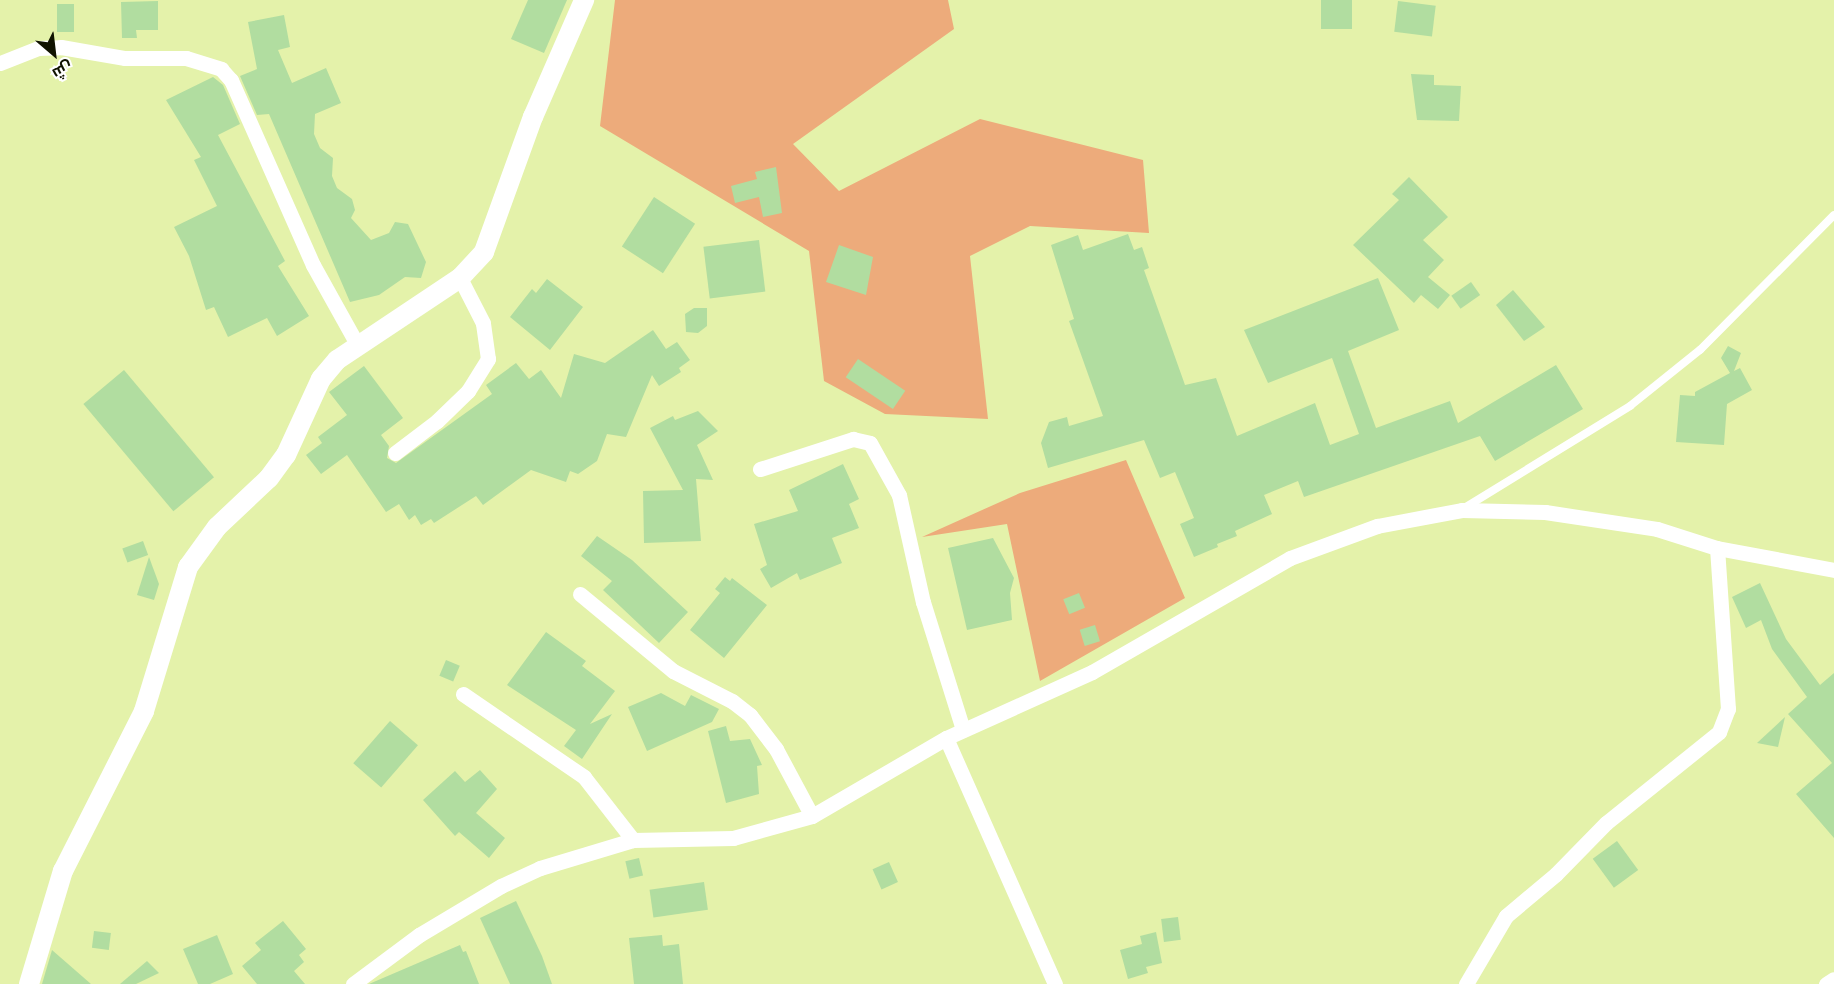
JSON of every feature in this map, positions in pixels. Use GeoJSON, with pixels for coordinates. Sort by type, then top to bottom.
{"type":"FeatureCollection","features":[{"type":"Feature","properties":{"kind":"street"},"geometry":{"type":"LineString","coordinates":[[29,984],[63,871],[144,711],[188,567],[217,527],[269,478],[286,455],[321,379],[357,344],[460,278],[484,252],[494,232],[533,117],[584,0]]}},
{"type":"Feature","properties":{"kind":"street"},"geometry":{"type":"LineString","coordinates":[[0,63],[38,48],[62,47],[125,58],[186,58],[221,69],[231,80],[314,265],[357,344]]}},
{"type":"Feature","properties":{"kind":"street"},"geometry":{"type":"LineString","coordinates":[[395,453],[437,421],[468,391],[488,359],[483,323],[460,278]]}},
{"type":"Feature","properties":{"kind":"street"},"geometry":{"type":"LineString","coordinates":[[760,469],[853,439],[870,443],[899,495],[923,602],[963,730]]}},
{"type":"Feature","properties":{"kind":"street"},"geometry":{"type":"LineString","coordinates":[[353,984],[419,935],[501,886],[540,868],[633,840],[733,838],[812,816],[946,738],[1092,672],[1290,558],[1377,526],[1462,510],[1587,518],[1657,529],[1717,548],[1834,570]]}},
{"type":"Feature","properties":{"kind":"street"},"geometry":{"type":"LineString","coordinates":[[1466,984],[1506,916],[1556,874],[1606,823],[1719,732],[1728,709],[1717,548]]}},
{"type":"Feature","properties":{"kind":"street"},"geometry":{"type":"LineString","coordinates":[[580,594],[673,671],[732,701],[750,715],[776,749],[812,816]]}},
{"type":"Feature","properties":{"kind":"street"},"geometry":{"type":"LineString","coordinates":[[463,694],[584,777],[633,840]]}},
{"type":"Feature","properties":{"kind":"street"},"geometry":{"type":"LineString","coordinates":[[946,738],[1055,984]]}},
{"type":"Feature","properties":{"kind":"street"},"geometry":{"type":"LineString","coordinates":[[1826,984],[1834,979]]}},
{"type":"Feature","properties":{"kind":"lane"},"geometry":{"type":"LineString","coordinates":[[1462,510],[1630,406],[1674,371],[1759,294],[1834,215]]}},
{"type":"Feature","properties":{"kind":"shaded area"},"geometry":{"type":"Polygon","coordinates":[[[615,0],[948,0],[954,29],[793,144],[839,191],[980,119],[1143,160],[1149,233],[1030,226],[970,256],[988,419],[885,414],[824,381],[809,251],[600,126],[615,0]]]}},
{"type":"Feature","properties":{"kind":"shaded area"},"geometry":{"type":"Polygon","coordinates":[[[1126,460],[1185,598],[1040,681],[1007,524],[922,537],[1020,493],[1126,460]]]}},
{"type":"Feature","properties":{"kind":"building"},"geometry":{"type":"Polygon","coordinates":[[[528,0],[567,0],[544,53],[511,39],[528,0]]]}},
{"type":"Feature","properties":{"kind":"building"},"geometry":{"type":"Polygon","coordinates":[[[1321,0],[1352,0],[1352,29],[1321,29],[1321,0]]]}},
{"type":"Feature","properties":{"kind":"building"},"geometry":{"type":"Polygon","coordinates":[[[158,1],[158,30],[136,30],[137,38],[122,38],[121,2],[158,1]]]}},
{"type":"Feature","properties":{"kind":"building"},"geometry":{"type":"Polygon","coordinates":[[[1398,1],[1436,6],[1432,36],[1394,32],[1398,1]]]}},
{"type":"Feature","properties":{"kind":"building"},"geometry":{"type":"Polygon","coordinates":[[[57,4],[74,4],[74,32],[57,32],[57,4]]]}},
{"type":"Feature","properties":{"kind":"building"},"geometry":{"type":"Polygon","coordinates":[[[284,15],[290,47],[278,50],[292,83],[326,68],[341,103],[315,114],[314,134],[320,148],[333,158],[332,176],[337,188],[352,199],[355,210],[351,218],[371,240],[389,233],[395,222],[408,224],[426,262],[421,278],[405,277],[379,295],[350,302],[269,114],[257,115],[240,76],[257,69],[248,22],[284,15]]]}},
{"type":"Feature","properties":{"kind":"building"},"geometry":{"type":"Polygon","coordinates":[[[1411,74],[1434,75],[1434,85],[1461,86],[1459,121],[1417,120],[1411,74]]]}},
{"type":"Feature","properties":{"kind":"building"},"geometry":{"type":"Polygon","coordinates":[[[213,77],[223,85],[240,124],[218,135],[285,261],[278,266],[309,316],[277,336],[267,318],[228,337],[214,307],[206,310],[189,256],[174,227],[217,206],[194,160],[201,157],[166,100],[213,77]]]}},
{"type":"Feature","properties":{"kind":"building"},"geometry":{"type":"Polygon","coordinates":[[[776,167],[782,213],[763,217],[759,197],[735,203],[731,186],[757,179],[755,172],[776,167]]]}},
{"type":"Feature","properties":{"kind":"building"},"geometry":{"type":"Polygon","coordinates":[[[1409,177],[1448,217],[1423,240],[1444,260],[1428,277],[1450,295],[1438,309],[1421,295],[1414,303],[1353,245],[1399,200],[1392,194],[1409,177]]]}},
{"type":"Feature","properties":{"kind":"building"},"geometry":{"type":"Polygon","coordinates":[[[654,197],[695,224],[663,273],[622,246],[654,197]]]}},
{"type":"Feature","properties":{"kind":"building"},"geometry":{"type":"Polygon","coordinates":[[[1128,234],[1134,250],[1142,247],[1149,268],[1144,270],[1185,385],[1216,378],[1237,436],[1315,403],[1330,445],[1359,434],[1332,358],[1268,383],[1244,330],[1378,278],[1399,330],[1348,351],[1376,428],[1450,401],[1458,423],[1556,365],[1583,409],[1495,461],[1480,436],[1304,497],[1298,481],[1264,495],[1272,514],[1235,531],[1237,536],[1194,557],[1180,524],[1194,518],[1175,472],[1160,478],[1144,440],[1048,468],[1041,443],[1049,422],[1067,417],[1069,426],[1103,416],[1069,321],[1074,319],[1051,245],[1078,235],[1083,250],[1128,234]]]}},
{"type":"Feature","properties":{"kind":"building"},"geometry":{"type":"Polygon","coordinates":[[[759,240],[765,292],[710,298],[703,247],[759,240]]]}},
{"type":"Feature","properties":{"kind":"building"},"geometry":{"type":"Polygon","coordinates":[[[839,245],[873,257],[866,295],[826,282],[839,245]]]}},
{"type":"Feature","properties":{"kind":"building"},"geometry":{"type":"Polygon","coordinates":[[[547,279],[583,307],[550,350],[510,317],[532,289],[536,293],[547,279]]]}},
{"type":"Feature","properties":{"kind":"building"},"geometry":{"type":"Polygon","coordinates":[[[1471,282],[1480,295],[1461,309],[1451,296],[1471,282]]]}},
{"type":"Feature","properties":{"kind":"building"},"geometry":{"type":"Polygon","coordinates":[[[1513,290],[1545,327],[1524,341],[1496,305],[1513,290]]]}},
{"type":"Feature","properties":{"kind":"building"},"geometry":{"type":"Polygon","coordinates":[[[694,308],[707,308],[707,326],[698,333],[686,332],[685,314],[694,308]]]}},
{"type":"Feature","properties":{"kind":"building"},"geometry":{"type":"Polygon","coordinates":[[[653,330],[666,349],[677,342],[690,360],[679,368],[681,372],[659,386],[652,375],[626,437],[607,434],[597,461],[578,474],[570,471],[566,482],[531,470],[483,505],[476,496],[434,523],[431,519],[421,525],[415,515],[409,520],[399,504],[386,512],[347,455],[321,474],[306,455],[322,443],[318,437],[347,415],[329,392],[364,366],[403,418],[381,435],[389,446],[387,458],[396,463],[492,394],[486,385],[516,363],[529,379],[541,370],[561,398],[574,354],[605,363],[653,330]]]}},
{"type":"Feature","properties":{"kind":"building"},"geometry":{"type":"Polygon","coordinates":[[[1728,346],[1741,353],[1734,371],[1740,368],[1752,390],[1727,404],[1724,445],[1676,442],[1680,395],[1695,396],[1695,392],[1730,373],[1721,358],[1728,346]]]}},
{"type":"Feature","properties":{"kind":"building"},"geometry":{"type":"Polygon","coordinates":[[[858,359],[905,391],[893,409],[846,377],[858,359]]]}},
{"type":"Feature","properties":{"kind":"building"},"geometry":{"type":"Polygon","coordinates":[[[124,370],[214,477],[173,511],[83,404],[124,370]]]}},
{"type":"Feature","properties":{"kind":"building"},"geometry":{"type":"Polygon","coordinates":[[[698,411],[718,431],[697,445],[713,480],[696,479],[701,541],[644,543],[643,491],[683,490],[650,428],[673,416],[675,420],[698,411]]]}},
{"type":"Feature","properties":{"kind":"building"},"geometry":{"type":"Polygon","coordinates":[[[843,464],[859,499],[849,504],[859,528],[832,538],[842,563],[800,580],[797,573],[771,588],[760,569],[767,565],[754,524],[798,511],[789,490],[843,464]]]}},
{"type":"Feature","properties":{"kind":"building"},"geometry":{"type":"Polygon","coordinates":[[[597,536],[632,560],[688,612],[659,643],[603,590],[612,581],[581,556],[597,536]]]}},
{"type":"Feature","properties":{"kind":"building"},"geometry":{"type":"Polygon","coordinates":[[[993,538],[1014,578],[1010,593],[1012,620],[967,630],[948,548],[993,538]]]}},
{"type":"Feature","properties":{"kind":"building"},"geometry":{"type":"Polygon","coordinates":[[[143,541],[148,555],[127,563],[122,549],[143,541]]]}},
{"type":"Feature","properties":{"kind":"building"},"geometry":{"type":"Polygon","coordinates":[[[149,557],[159,584],[154,600],[137,595],[149,557]]]}},
{"type":"Feature","properties":{"kind":"building"},"geometry":{"type":"Polygon","coordinates":[[[725,577],[730,581],[732,578],[767,605],[724,658],[690,630],[720,593],[715,589],[725,577]]]}},
{"type":"Feature","properties":{"kind":"building"},"geometry":{"type":"Polygon","coordinates":[[[1760,583],[1786,639],[1820,685],[1834,673],[1834,838],[1796,794],[1832,763],[1788,714],[1807,697],[1772,649],[1761,620],[1746,628],[1732,597],[1760,583]]]}},
{"type":"Feature","properties":{"kind":"building"},"geometry":{"type":"Polygon","coordinates":[[[1079,593],[1085,608],[1069,614],[1063,599],[1079,593]]]}},
{"type":"Feature","properties":{"kind":"building"},"geometry":{"type":"Polygon","coordinates":[[[1095,625],[1100,641],[1085,646],[1080,630],[1095,625]]]}},
{"type":"Feature","properties":{"kind":"building"},"geometry":{"type":"Polygon","coordinates":[[[546,632],[586,661],[582,666],[615,691],[590,724],[612,714],[582,759],[564,746],[576,730],[507,685],[546,632]]]}},
{"type":"Feature","properties":{"kind":"building"},"geometry":{"type":"Polygon","coordinates":[[[446,660],[460,666],[453,682],[439,676],[446,660]]]}},
{"type":"Feature","properties":{"kind":"building"},"geometry":{"type":"Polygon","coordinates":[[[661,693],[685,706],[691,695],[719,709],[712,722],[647,751],[628,707],[661,693]]]}},
{"type":"Feature","properties":{"kind":"building"},"geometry":{"type":"Polygon","coordinates":[[[1785,717],[1778,747],[1757,743],[1785,717]]]}},
{"type":"Feature","properties":{"kind":"building"},"geometry":{"type":"Polygon","coordinates":[[[390,721],[418,745],[381,788],[353,763],[390,721]]]}},
{"type":"Feature","properties":{"kind":"building"},"geometry":{"type":"Polygon","coordinates":[[[726,726],[730,741],[750,739],[762,765],[757,766],[759,794],[726,803],[708,731],[726,726]]]}},
{"type":"Feature","properties":{"kind":"building"},"geometry":{"type":"Polygon","coordinates":[[[480,770],[497,789],[476,813],[505,838],[489,858],[459,832],[455,836],[423,800],[455,771],[465,782],[480,770]]]}},
{"type":"Feature","properties":{"kind":"building"},"geometry":{"type":"Polygon","coordinates":[[[1617,841],[1638,870],[1614,888],[1593,859],[1617,841]]]}},
{"type":"Feature","properties":{"kind":"building"},"geometry":{"type":"Polygon","coordinates":[[[639,858],[643,876],[629,879],[625,861],[639,858]]]}},
{"type":"Feature","properties":{"kind":"building"},"geometry":{"type":"Polygon","coordinates":[[[889,862],[898,882],[882,889],[873,869],[889,862]]]}},
{"type":"Feature","properties":{"kind":"building"},"geometry":{"type":"Polygon","coordinates":[[[704,882],[708,910],[653,917],[650,890],[704,882]]]}},
{"type":"Feature","properties":{"kind":"building"},"geometry":{"type":"Polygon","coordinates":[[[516,901],[542,956],[552,984],[510,984],[480,918],[516,901]]]}},
{"type":"Feature","properties":{"kind":"building"},"geometry":{"type":"Polygon","coordinates":[[[1178,917],[1181,940],[1164,942],[1161,919],[1178,917]]]}},
{"type":"Feature","properties":{"kind":"building"},"geometry":{"type":"Polygon","coordinates":[[[283,921],[306,949],[299,955],[304,962],[294,971],[305,984],[257,984],[242,966],[261,950],[255,943],[283,921]]]}},
{"type":"Feature","properties":{"kind":"building"},"geometry":{"type":"Polygon","coordinates":[[[94,931],[111,933],[109,950],[92,948],[94,931]]]}},
{"type":"Feature","properties":{"kind":"building"},"geometry":{"type":"Polygon","coordinates":[[[1156,932],[1162,963],[1146,967],[1148,973],[1128,979],[1120,950],[1142,944],[1140,936],[1156,932]]]}},
{"type":"Feature","properties":{"kind":"building"},"geometry":{"type":"Polygon","coordinates":[[[217,935],[233,974],[210,984],[198,984],[183,949],[217,935]]]}},
{"type":"Feature","properties":{"kind":"building"},"geometry":{"type":"Polygon","coordinates":[[[662,935],[663,946],[679,944],[683,984],[634,984],[629,938],[662,935]]]}},
{"type":"Feature","properties":{"kind":"building"},"geometry":{"type":"Polygon","coordinates":[[[460,945],[463,952],[466,951],[479,984],[369,984],[460,945]]]}},
{"type":"Feature","properties":{"kind":"building"},"geometry":{"type":"Polygon","coordinates":[[[52,950],[91,984],[42,984],[52,950]]]}},
{"type":"Feature","properties":{"kind":"building"},"geometry":{"type":"Polygon","coordinates":[[[147,961],[159,973],[136,984],[120,984],[147,961]]]}}]}
